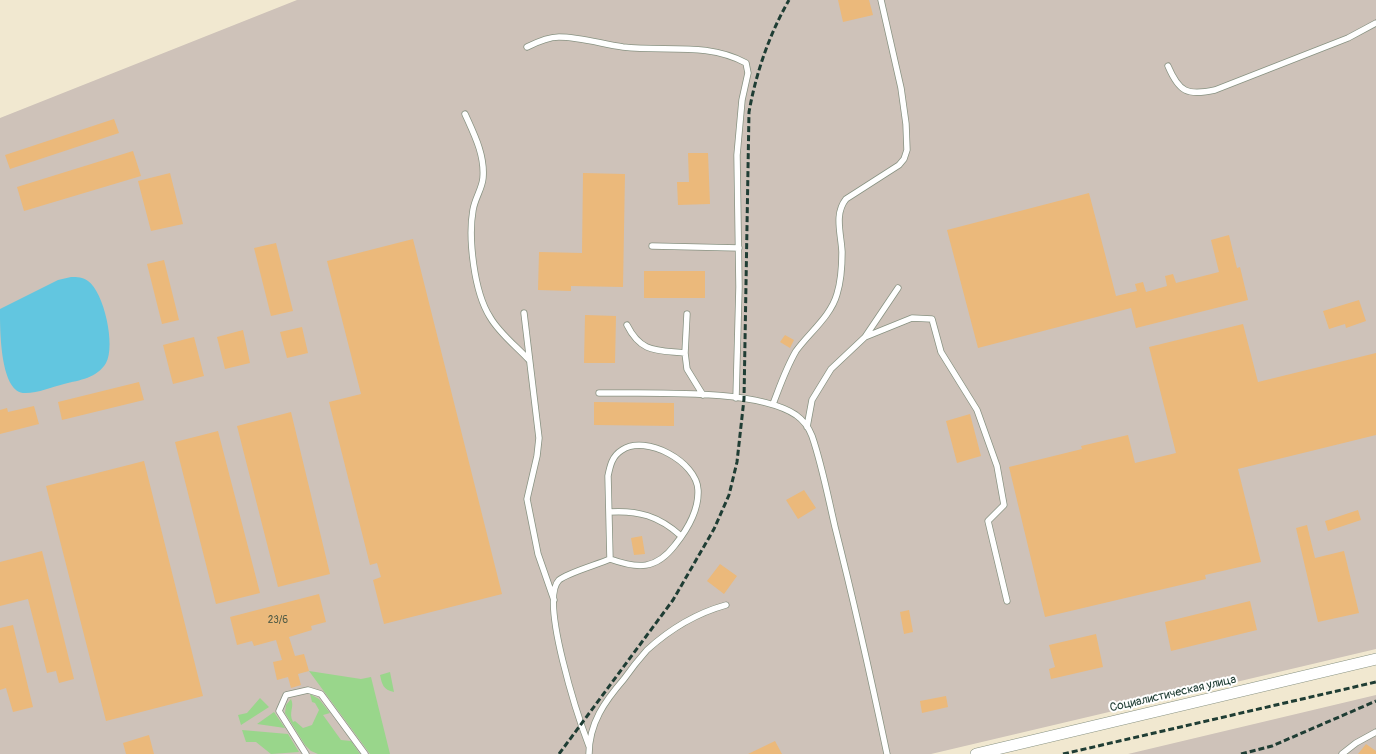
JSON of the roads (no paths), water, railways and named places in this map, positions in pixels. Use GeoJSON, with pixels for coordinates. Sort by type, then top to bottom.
{"type":"FeatureCollection","features":[{"type":"Feature","properties":{"kind":"street","name":"Социалистическая улица"},"geometry":{"type":"LineString","coordinates":[[976,754],[1376,659]]}},
{"type":"Feature","properties":{"kind":"lane"},"geometry":{"type":"LineString","coordinates":[[773,404],[783,376],[793,357],[824,316],[837,295],[842,253],[839,221],[841,205],[846,199],[900,165],[907,150],[906,124],[901,88],[881,0]]}},
{"type":"Feature","properties":{"kind":"lane"},"geometry":{"type":"LineString","coordinates":[[1168,66],[1178,86],[1183,90],[1196,93],[1215,90],[1348,38],[1376,23]]}},
{"type":"Feature","properties":{"kind":"lane"},"geometry":{"type":"LineString","coordinates":[[527,47],[547,39],[559,37],[628,47],[709,50],[731,55],[746,62],[748,73],[742,100],[737,154],[739,248],[736,398]]}},
{"type":"Feature","properties":{"kind":"lane"},"geometry":{"type":"LineString","coordinates":[[465,114],[480,150],[483,166],[482,188],[475,202],[472,221],[474,257],[481,297],[490,318],[529,360]]}},
{"type":"Feature","properties":{"kind":"lane"},"geometry":{"type":"LineString","coordinates":[[652,246],[739,248]]}},
{"type":"Feature","properties":{"kind":"lane"},"geometry":{"type":"LineString","coordinates":[[807,427],[812,400],[831,369],[865,337],[898,288]]}},
{"type":"Feature","properties":{"kind":"lane"},"geometry":{"type":"LineString","coordinates":[[524,313],[539,438],[537,456],[528,491],[528,507],[538,554],[554,602],[559,645],[576,712],[589,746]]}},
{"type":"Feature","properties":{"kind":"lane"},"geometry":{"type":"LineString","coordinates":[[687,314],[685,353],[688,374],[702,395]]}},
{"type":"Feature","properties":{"kind":"lane"},"geometry":{"type":"LineString","coordinates":[[865,337],[912,318],[932,319],[941,352],[977,410],[997,466],[1004,505],[988,521],[1007,601]]}},
{"type":"Feature","properties":{"kind":"lane"},"geometry":{"type":"LineString","coordinates":[[627,325],[633,336],[644,346],[654,349],[685,353]]}},
{"type":"Feature","properties":{"kind":"lane"},"geometry":{"type":"LineString","coordinates":[[599,393],[702,395],[736,398],[773,404],[795,414],[807,427],[812,435],[857,612],[887,754]]}},
{"type":"Feature","properties":{"kind":"lane"},"geometry":{"type":"LineString","coordinates":[[554,602],[556,585],[560,580],[610,559],[631,565],[654,564],[665,557],[681,536],[694,513],[698,497],[697,485],[692,474],[683,464],[661,449],[653,447],[627,447],[615,456],[609,468],[610,559]]}},
{"type":"Feature","properties":{"kind":"lane"},"geometry":{"type":"LineString","coordinates":[[609,512],[635,512],[650,515],[664,522],[681,536]]}},
{"type":"Feature","properties":{"kind":"lane"},"geometry":{"type":"LineString","coordinates":[[589,754],[591,733],[599,712],[608,697],[646,651],[691,619],[711,609],[726,605]]}},
{"type":"Feature","properties":{"kind":"lane"},"geometry":{"type":"LineString","coordinates":[[306,754],[280,711],[286,695],[308,690],[321,694],[365,754]]}},
{"type":"Feature","properties":{"kind":"lane"},"geometry":{"type":"LineString","coordinates":[[1342,754],[1356,742],[1376,732]]}},
{"type":"Feature","properties":{"kind":"water"},"geometry":{"type":"Polygon","coordinates":[[[71,277],[88,281],[94,287],[99,296],[107,320],[109,332],[110,345],[106,363],[98,372],[88,378],[39,391],[23,393],[15,389],[6,370],[1,344],[0,309],[58,280],[71,277]]]}},
{"type":"Feature","properties":{"kind":"railway"},"geometry":{"type":"LineString","coordinates":[[559,754],[673,600],[714,529],[729,495],[737,462],[744,399],[749,112],[755,83],[764,54],[775,27],[789,0]]}},
{"type":"Feature","properties":{"kind":"railway"},"geometry":{"type":"LineString","coordinates":[[1063,754],[1376,682]]}},
{"type":"Feature","properties":{"kind":"railway"},"geometry":{"type":"LineString","coordinates":[[1241,754],[1272,746],[1376,701]]}}]}
